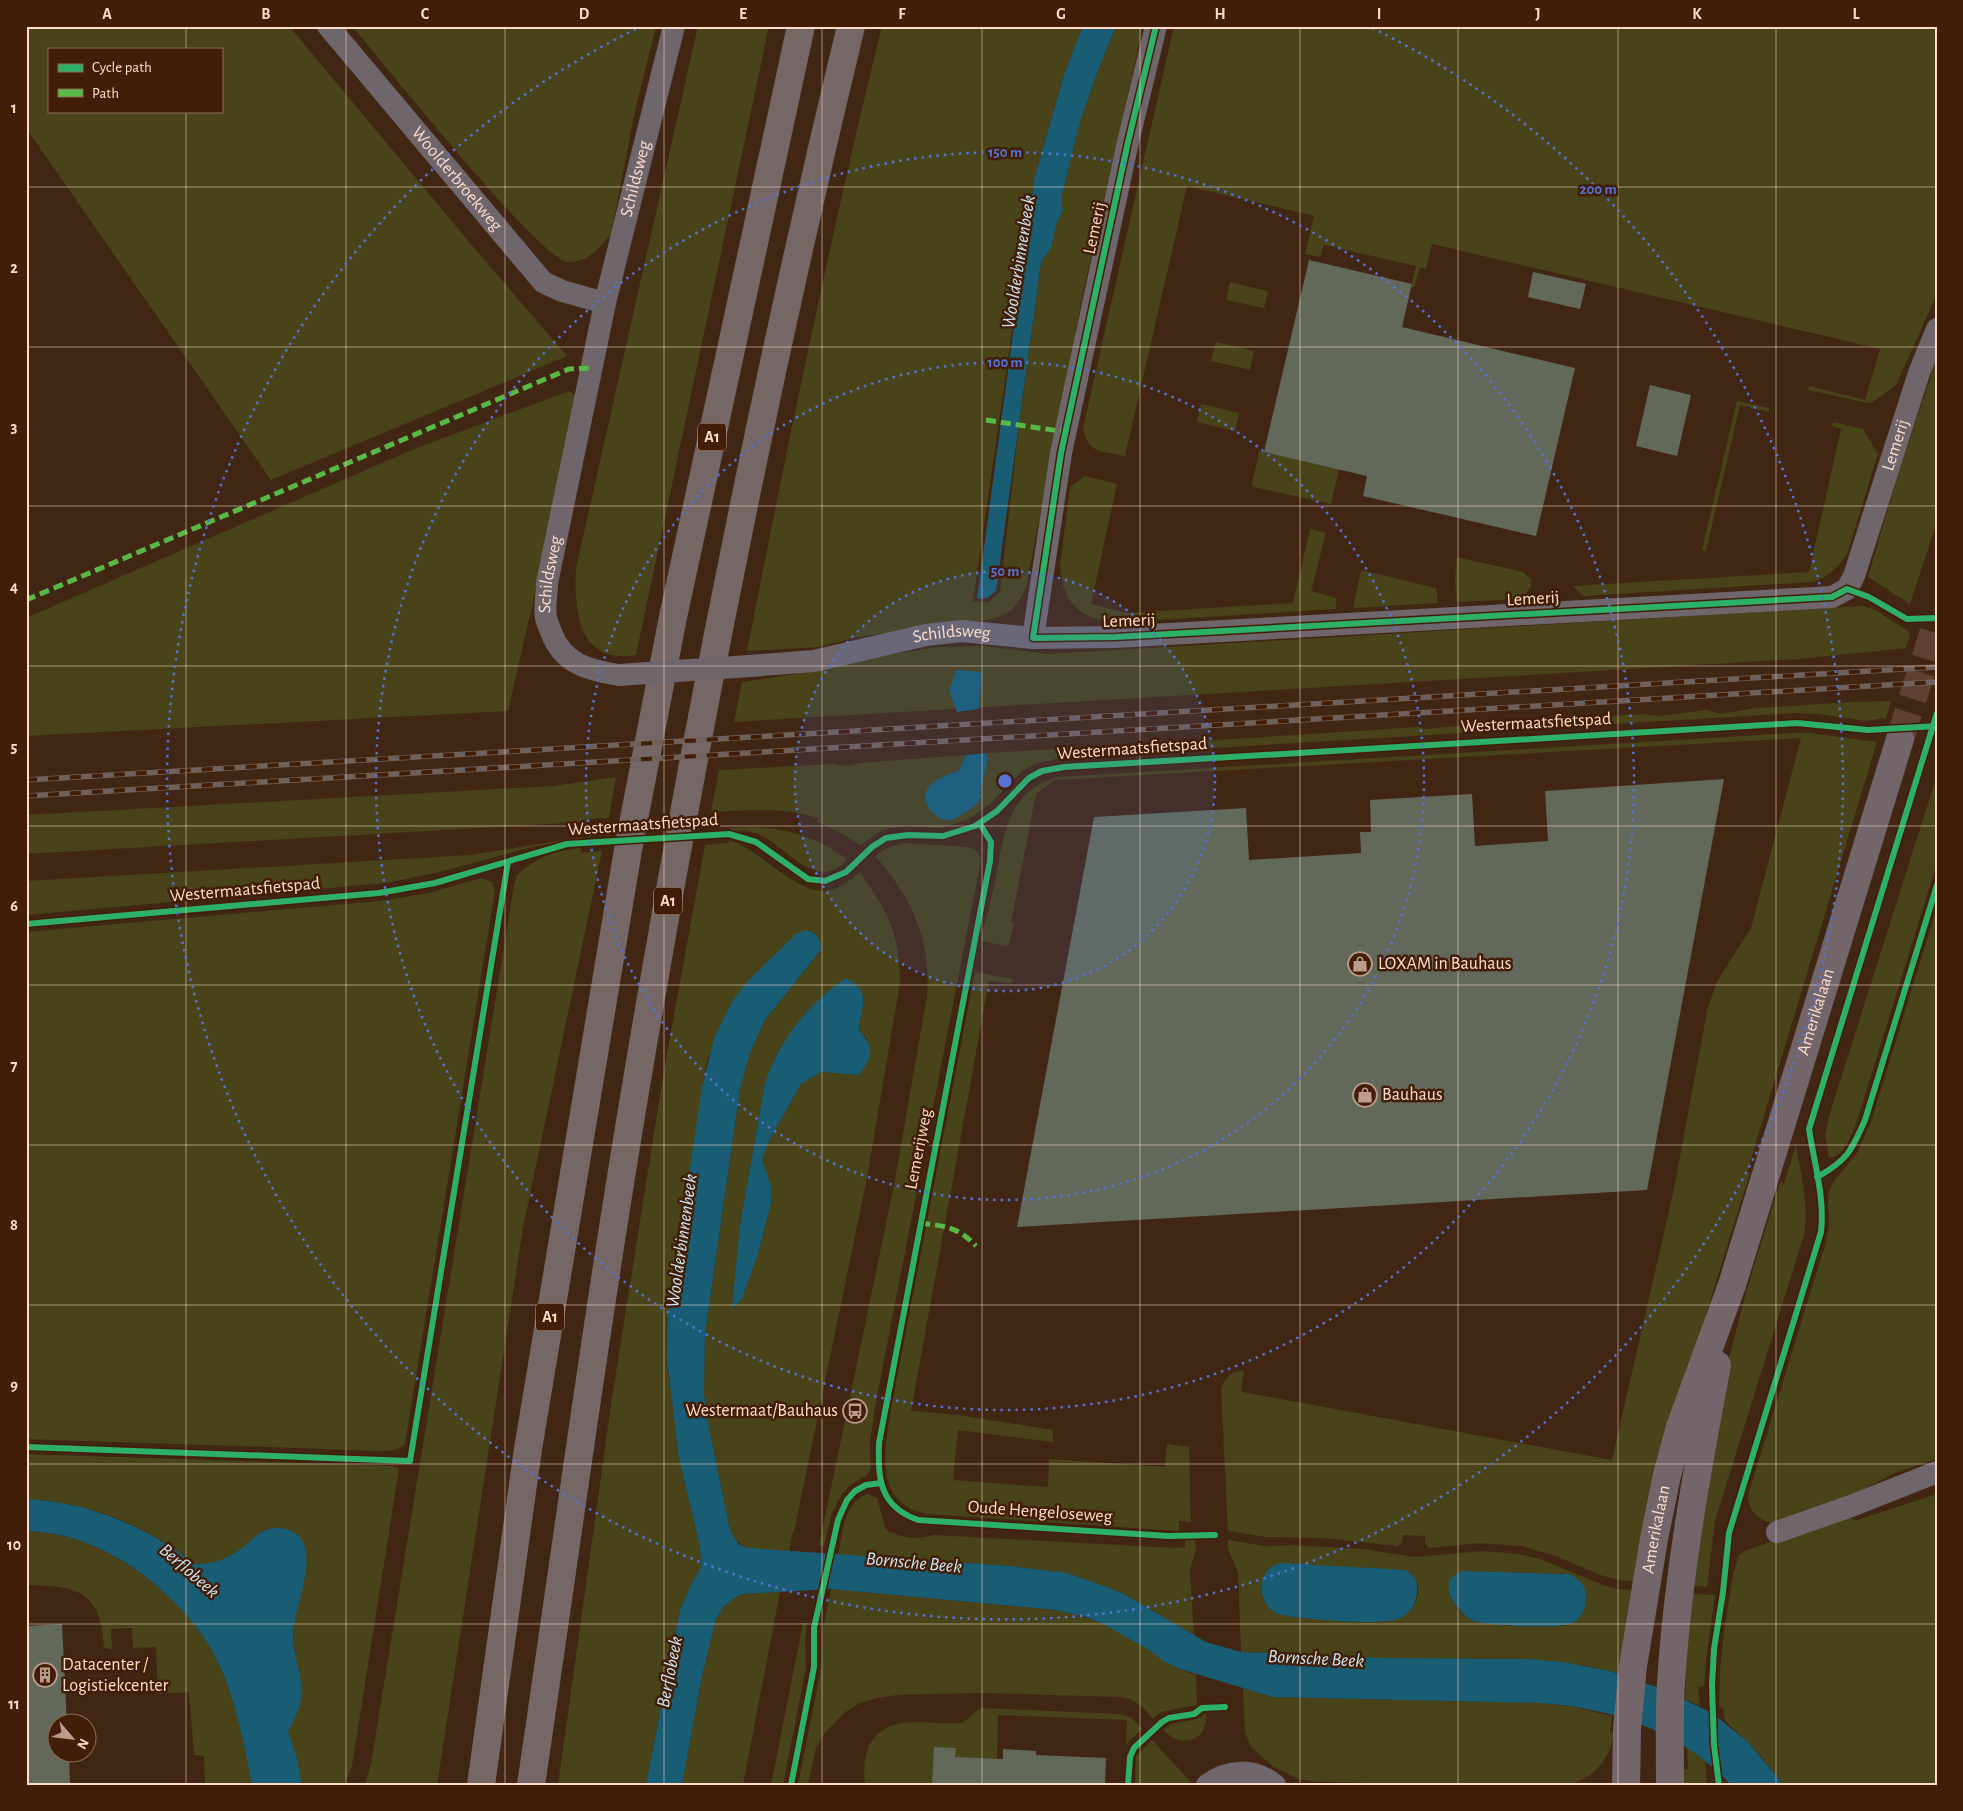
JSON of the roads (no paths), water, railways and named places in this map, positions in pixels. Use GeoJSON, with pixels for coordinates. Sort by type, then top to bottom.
{"type":"FeatureCollection","features":[{"type":"Feature","properties":{"kind":"highway","name":"A1"},"geometry":{"type":"LineString","coordinates":[[481,1785],[528,1449],[628,850],[675,607],[801,26]]}},
{"type":"Feature","properties":{"kind":"highway","name":"A1"},"geometry":{"type":"LineString","coordinates":[[531,1785],[637,1077],[676,853],[717,632],[772,369],[851,26]]}},
{"type":"Feature","properties":{"kind":"main road","name":"Amerikalaan"},"geometry":{"type":"LineString","coordinates":[[1626,1785],[1627,1729],[1634,1666],[1654,1539],[1667,1475],[1680,1427],[1732,1285],[1900,739]]}},
{"type":"Feature","properties":{"kind":"main road","name":"Amerikalaan"},"geometry":{"type":"LineString","coordinates":[[1670,1785],[1671,1683],[1680,1589],[1694,1488],[1732,1285]]}},
{"type":"Feature","properties":{"kind":"street","name":"Woolderbroekweg"},"geometry":{"type":"LineString","coordinates":[[328,26],[543,282],[605,303]]}},
{"type":"Feature","properties":{"kind":"street","name":"Schildsweg"},"geometry":{"type":"LineString","coordinates":[[674,26],[605,303],[547,583],[546,618],[556,644],[565,656],[578,664],[598,671],[619,675],[814,661],[926,635],[962,631],[1033,638]]}},
{"type":"Feature","properties":{"kind":"street","name":"Lemerij"},"geometry":{"type":"LineString","coordinates":[[1156,26],[1128,142],[1066,432],[1033,638],[1115,637],[1832,597],[1847,590],[1854,576],[1919,373],[1937,329]]}},
{"type":"Feature","properties":{"kind":"street"},"geometry":{"type":"LineString","coordinates":[[1777,1532],[1851,1506],[1937,1472]]}},
{"type":"Feature","properties":{"kind":"street"},"geometry":{"type":"LineString","coordinates":[[1206,1785],[1220,1776],[1237,1772],[1263,1777],[1275,1785]]}},
{"type":"Feature","properties":{"kind":"water"},"geometry":{"type":"Polygon","coordinates":[[[1083,26],[1116,26],[1080,122],[1061,199],[1063,210],[1057,222],[1051,248],[1041,263],[996,591],[987,598],[977,599],[1034,180],[1064,75],[1083,26]]]}},
{"type":"Feature","properties":{"kind":"water"},"geometry":{"type":"Polygon","coordinates":[[[956,670],[982,672],[979,709],[957,712],[949,690],[956,670]]]}},
{"type":"Feature","properties":{"kind":"water"},"geometry":{"type":"Polygon","coordinates":[[[986,753],[988,759],[980,794],[982,796],[977,803],[953,819],[944,820],[936,816],[927,804],[925,797],[930,786],[943,777],[958,771],[966,755],[986,753]]]}},
{"type":"Feature","properties":{"kind":"water"},"geometry":{"type":"Polygon","coordinates":[[[806,930],[818,937],[821,950],[765,1020],[750,1053],[740,1089],[705,1334],[704,1393],[709,1428],[730,1530],[738,1544],[748,1548],[1011,1566],[1067,1573],[1124,1594],[1206,1642],[1241,1652],[1381,1658],[1528,1659],[1563,1662],[1610,1671],[1662,1689],[1712,1713],[1748,1742],[1784,1785],[1731,1785],[1711,1766],[1668,1736],[1620,1717],[1594,1711],[1541,1703],[1273,1697],[1180,1669],[1163,1661],[1151,1651],[1103,1624],[1083,1616],[1055,1610],[831,1589],[742,1594],[724,1606],[716,1619],[702,1676],[682,1785],[646,1785],[680,1610],[701,1567],[700,1546],[679,1459],[667,1360],[668,1316],[702,1087],[715,1036],[732,1002],[745,984],[765,964],[797,933],[806,930]]]}},
{"type":"Feature","properties":{"kind":"water"},"geometry":{"type":"Polygon","coordinates":[[[846,978],[854,983],[863,994],[859,1030],[870,1048],[867,1063],[859,1075],[821,1072],[801,1084],[770,1139],[762,1160],[771,1186],[771,1204],[758,1254],[742,1299],[732,1309],[740,1225],[765,1083],[778,1053],[797,1024],[820,998],[846,978]]]}},
{"type":"Feature","properties":{"kind":"water","name":"Berflobeek"},"geometry":{"type":"Polygon","coordinates":[[[26,1499],[72,1505],[116,1518],[157,1538],[195,1564],[221,1560],[241,1549],[266,1530],[280,1528],[295,1533],[304,1543],[307,1557],[306,1573],[293,1635],[302,1691],[298,1711],[288,1731],[297,1758],[301,1781],[299,1785],[252,1785],[239,1723],[225,1678],[209,1645],[180,1608],[145,1576],[106,1552],[79,1540],[64,1536],[26,1531],[26,1499]]]}},
{"type":"Feature","properties":{"kind":"water"},"geometry":{"type":"Polygon","coordinates":[[[1281,1563],[1406,1570],[1414,1577],[1417,1585],[1415,1601],[1412,1609],[1406,1614],[1398,1619],[1389,1621],[1339,1621],[1278,1614],[1265,1603],[1262,1587],[1263,1579],[1267,1572],[1273,1566],[1281,1563]]]}},
{"type":"Feature","properties":{"kind":"water"},"geometry":{"type":"Polygon","coordinates":[[[1464,1571],[1568,1574],[1584,1586],[1586,1593],[1585,1606],[1577,1620],[1566,1625],[1526,1626],[1476,1622],[1461,1612],[1450,1596],[1450,1581],[1455,1575],[1464,1571]]]}},
{"type":"Feature","properties":{"kind":"tunnel"},"geometry":{"type":"LineString","coordinates":[[1900,739],[1937,621]]}},
{"type":"Feature","properties":{"kind":"railway"},"geometry":{"type":"LineString","coordinates":[[26,780],[1937,667]]}},
{"type":"Feature","properties":{"kind":"railway"},"geometry":{"type":"LineString","coordinates":[[26,796],[1937,682]]}},
{"type":"Feature","properties":{"kind":"place","name":"LOXAM in Bauhaus"},"geometry":{"type":"Point","coordinates":[1360,964]}},
{"type":"Feature","properties":{"kind":"place","name":"Bauhaus"},"geometry":{"type":"Point","coordinates":[1365,1095]}},
{"type":"Feature","properties":{"kind":"place","name":"Westermaat/Bauhaus"},"geometry":{"type":"Point","coordinates":[855,1411]}},
{"type":"Feature","properties":{"kind":"place","name":"Datacenter / Logistiekcenter"},"geometry":{"type":"Point","coordinates":[45,1675]}},
{"type":"Feature","properties":{"kind":"water label","name":"Woolderbinnenbeek"},"geometry":{"type":"Point","coordinates":[1019,262]}},
{"type":"Feature","properties":{"kind":"water label","name":"Woolderbinnenbeek"},"geometry":{"type":"Point","coordinates":[682,1241]}},
{"type":"Feature","properties":{"kind":"water label","name":"Bornsche Beek"},"geometry":{"type":"Point","coordinates":[914,1563]}},
{"type":"Feature","properties":{"kind":"water label","name":"Bornsche Beek"},"geometry":{"type":"Point","coordinates":[1316,1659]}}]}
